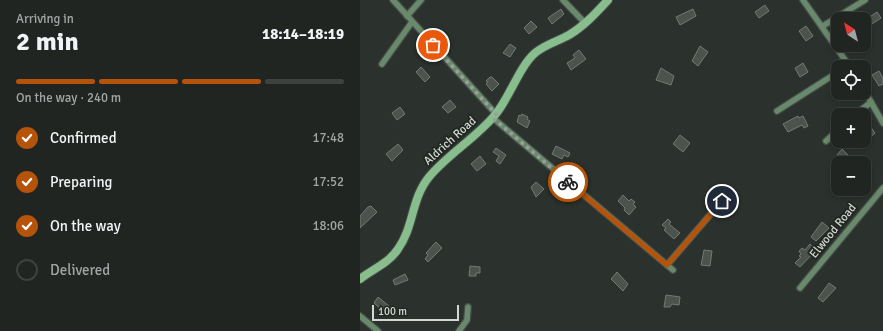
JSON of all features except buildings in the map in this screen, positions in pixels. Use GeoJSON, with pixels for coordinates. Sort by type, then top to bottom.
{"type":"FeatureCollection","features":[{"type":"Feature","properties":{"kind":"street"},"geometry":{"type":"LineString","coordinates":[[393,0],[494,116],[672,270]]}},
{"type":"Feature","properties":{"kind":"street"},"geometry":{"type":"LineString","coordinates":[[407,16],[421,0]]}},
{"type":"Feature","properties":{"kind":"street"},"geometry":{"type":"LineString","coordinates":[[563,0],[585,23]]}},
{"type":"Feature","properties":{"kind":"street","name":"Aldrich Road"},"geometry":{"type":"LineString","coordinates":[[360,279],[388,260],[399,249],[408,232],[418,194],[428,178],[494,116],[532,56],[540,49],[570,34],[585,23],[608,0]]}},
{"type":"Feature","properties":{"kind":"street"},"geometry":{"type":"LineString","coordinates":[[803,0],[823,26],[844,60]]}},
{"type":"Feature","properties":{"kind":"street"},"geometry":{"type":"LineString","coordinates":[[823,26],[865,0]]}},
{"type":"Feature","properties":{"kind":"street"},"geometry":{"type":"LineString","coordinates":[[382,64],[412,22]]}},
{"type":"Feature","properties":{"kind":"street"},"geometry":{"type":"LineString","coordinates":[[777,111],[831,76]]}},
{"type":"Feature","properties":{"kind":"street"},"geometry":{"type":"LineString","coordinates":[[864,108],[871,102],[883,123]]}},
{"type":"Feature","properties":{"kind":"street"},"geometry":{"type":"LineString","coordinates":[[826,141],[831,136]]}},
{"type":"Feature","properties":{"kind":"street","name":"Elwood Road"},"geometry":{"type":"LineString","coordinates":[[800,288],[883,188]]}},
{"type":"Feature","properties":{"kind":"street"},"geometry":{"type":"LineString","coordinates":[[667,265],[722,201]]}},
{"type":"Feature","properties":{"kind":"street"},"geometry":{"type":"LineString","coordinates":[[459,331],[467,319],[468,307]]}},
{"type":"Feature","properties":{"kind":"street"},"geometry":{"type":"LineString","coordinates":[[360,316],[378,331]]}},
{"type":"Feature","properties":{"kind":"way so far"},"geometry":{"type":"LineString","coordinates":[[433,45],[496,114],[493,118],[568,182]]}},
{"type":"Feature","properties":{"kind":"route"},"geometry":{"type":"LineString","coordinates":[[568,182],[667,265],[722,201]]}}]}
